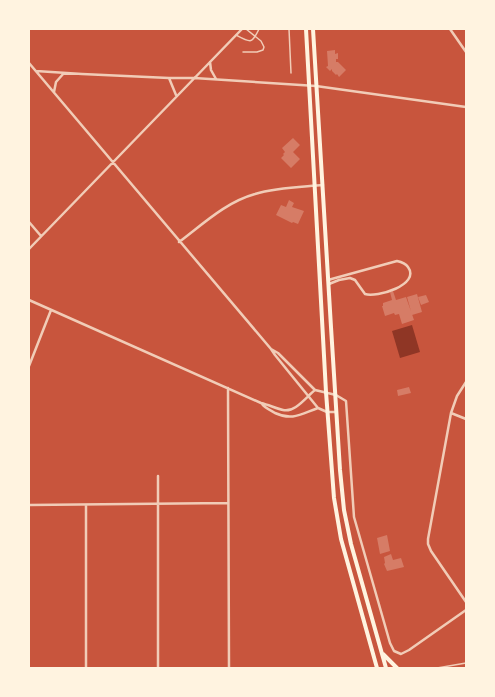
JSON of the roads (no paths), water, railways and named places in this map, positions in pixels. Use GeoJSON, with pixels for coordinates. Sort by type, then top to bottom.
{"type":"FeatureCollection","features":[{"type":"Feature","properties":{"kind":"main road"},"geometry":{"type":"LineString","coordinates":[[306,29],[327,412],[334,498],[339,527],[376,668]]}},
{"type":"Feature","properties":{"kind":"main road"},"geometry":{"type":"LineString","coordinates":[[313,29],[336,412],[345,519],[386,668]]}},
{"type":"Feature","properties":{"kind":"main road"},"geometry":{"type":"LineString","coordinates":[[382,654],[397,668]]}},
{"type":"Feature","properties":{"kind":"street"},"geometry":{"type":"LineString","coordinates":[[29,249],[242,29]]}},
{"type":"Feature","properties":{"kind":"street"},"geometry":{"type":"LineString","coordinates":[[450,29],[466,52]]}},
{"type":"Feature","properties":{"kind":"street"},"geometry":{"type":"LineString","coordinates":[[210,61],[211,70],[216,79]]}},
{"type":"Feature","properties":{"kind":"street"},"geometry":{"type":"LineString","coordinates":[[29,63],[271,349],[318,408],[327,412],[336,412]]}},
{"type":"Feature","properties":{"kind":"street"},"geometry":{"type":"LineString","coordinates":[[36,70],[65,73],[216,79],[316,86],[466,107]]}},
{"type":"Feature","properties":{"kind":"street"},"geometry":{"type":"LineString","coordinates":[[54,93],[56,82],[65,73]]}},
{"type":"Feature","properties":{"kind":"street"},"geometry":{"type":"LineString","coordinates":[[169,78],[176,96]]}},
{"type":"Feature","properties":{"kind":"street"},"geometry":{"type":"LineString","coordinates":[[179,242],[220,211],[246,197],[265,191],[323,186]]}},
{"type":"Feature","properties":{"kind":"street"},"geometry":{"type":"LineString","coordinates":[[29,222],[41,236]]}},
{"type":"Feature","properties":{"kind":"street"},"geometry":{"type":"LineString","coordinates":[[398,261],[406,265],[411,272],[410,279],[405,284],[374,295],[364,294],[354,280],[350,278],[328,282],[398,261]]}},
{"type":"Feature","properties":{"kind":"street"},"geometry":{"type":"LineString","coordinates":[[29,300],[261,403],[284,410],[290,410],[295,408],[315,390]]}},
{"type":"Feature","properties":{"kind":"street"},"geometry":{"type":"LineString","coordinates":[[29,366],[51,310]]}},
{"type":"Feature","properties":{"kind":"street"},"geometry":{"type":"LineString","coordinates":[[271,349],[278,353],[315,390],[336,395],[344,399],[347,404],[354,517],[392,648],[396,653],[404,653],[466,610]]}},
{"type":"Feature","properties":{"kind":"street"},"geometry":{"type":"LineString","coordinates":[[466,382],[457,396],[451,413],[428,537],[428,544],[434,556],[466,602]]}},
{"type":"Feature","properties":{"kind":"street"},"geometry":{"type":"LineString","coordinates":[[228,388],[229,668]]}},
{"type":"Feature","properties":{"kind":"street"},"geometry":{"type":"LineString","coordinates":[[261,403],[265,407],[286,417],[294,417],[318,408]]}},
{"type":"Feature","properties":{"kind":"street"},"geometry":{"type":"LineString","coordinates":[[451,413],[466,419]]}},
{"type":"Feature","properties":{"kind":"street"},"geometry":{"type":"LineString","coordinates":[[158,476],[158,668]]}},
{"type":"Feature","properties":{"kind":"street"},"geometry":{"type":"LineString","coordinates":[[29,505],[228,503]]}},
{"type":"Feature","properties":{"kind":"street"},"geometry":{"type":"LineString","coordinates":[[86,505],[86,668]]}},
{"type":"Feature","properties":{"kind":"lane"},"geometry":{"type":"LineString","coordinates":[[243,52],[257,52],[263,50],[264,44],[246,29]]}},
{"type":"Feature","properties":{"kind":"lane"},"geometry":{"type":"LineString","coordinates":[[236,35],[250,41],[256,37],[259,29]]}},
{"type":"Feature","properties":{"kind":"lane"},"geometry":{"type":"LineString","coordinates":[[289,29],[291,73]]}},
{"type":"Feature","properties":{"kind":"lane"},"geometry":{"type":"LineString","coordinates":[[437,668],[466,663]]}}]}
